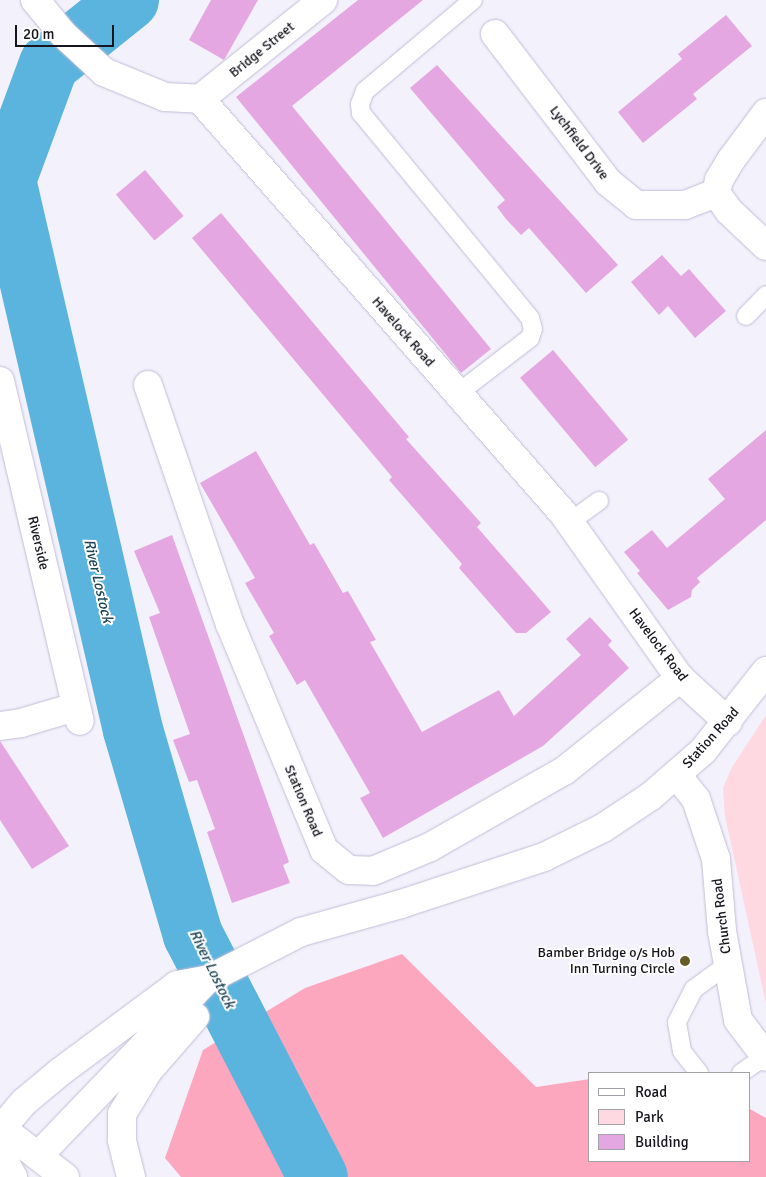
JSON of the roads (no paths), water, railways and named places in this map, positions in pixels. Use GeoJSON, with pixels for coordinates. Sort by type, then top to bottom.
{"type":"FeatureCollection","features":[{"type":"Feature","properties":{"kind":"main road"},"geometry":{"type":"LineString","coordinates":[[35,0],[63,34],[104,72],[165,97],[200,99]]}},
{"type":"Feature","properties":{"kind":"main road","name":"Bridge Street"},"geometry":{"type":"LineString","coordinates":[[200,99],[314,3]]}},
{"type":"Feature","properties":{"kind":"main road","name":"Lychfield Drive"},"geometry":{"type":"LineString","coordinates":[[495,34],[608,182],[636,205],[685,205],[716,193]]}},
{"type":"Feature","properties":{"kind":"main road","name":"Havelock Road"},"geometry":{"type":"LineString","coordinates":[[200,99],[570,522],[680,678],[728,722]]}},
{"type":"Feature","properties":{"kind":"main road"},"geometry":{"type":"LineString","coordinates":[[766,113],[731,160],[719,180],[716,193],[729,211],[766,246]]}},
{"type":"Feature","properties":{"kind":"main road","name":"Riverside"},"geometry":{"type":"LineString","coordinates":[[0,381],[77,714],[0,726]]}},
{"type":"Feature","properties":{"kind":"main road","name":"Station Road"},"geometry":{"type":"LineString","coordinates":[[148,385],[230,624],[305,805],[324,850],[349,870],[373,872],[422,850],[539,786],[564,771],[680,678]]}},
{"type":"Feature","properties":{"kind":"main road","name":"Station Road"},"geometry":{"type":"LineString","coordinates":[[38,1156],[207,980],[230,966],[301,932],[401,904],[544,857],[616,820],[677,775],[728,722],[766,671]]}},
{"type":"Feature","properties":{"kind":"main road","name":"Church Road"},"geometry":{"type":"LineString","coordinates":[[677,775],[696,799],[716,859],[728,964],[738,1020],[765,1056]]}},
{"type":"Feature","properties":{"kind":"main road"},"geometry":{"type":"LineString","coordinates":[[131,1177],[122,1140],[122,1114],[148,1071],[198,1013],[207,980]]}},
{"type":"Feature","properties":{"kind":"main road","name":"Station Road"},"geometry":{"type":"LineString","coordinates":[[1,1128],[24,1102],[60,1072],[178,985],[207,980]]}},
{"type":"Feature","properties":{"kind":"main road"},"geometry":{"type":"LineString","coordinates":[[1,1128],[65,1177]]}},
{"type":"Feature","properties":{"kind":"main road"},"geometry":{"type":"LineString","coordinates":[[1,1128],[2,1157],[13,1177]]}},
{"type":"Feature","properties":{"kind":"lane"},"geometry":{"type":"LineString","coordinates":[[457,394],[530,338],[533,329],[530,318],[361,113],[360,104],[365,91],[473,0]]}},
{"type":"Feature","properties":{"kind":"lane"},"geometry":{"type":"LineString","coordinates":[[746,316],[766,295]]}},
{"type":"Feature","properties":{"kind":"lane"},"geometry":{"type":"LineString","coordinates":[[570,522],[599,501]]}},
{"type":"Feature","properties":{"kind":"lane"},"geometry":{"type":"LineString","coordinates":[[698,1072],[682,1051],[678,1022],[694,989],[728,964]]}},
{"type":"Feature","properties":{"kind":"lane"},"geometry":{"type":"LineString","coordinates":[[742,1072],[765,1056]]}},
{"type":"Feature","properties":{"kind":"waterway","name":"River Lostock"},"geometry":{"type":"LineString","coordinates":[[129,0],[49,64],[6,180],[133,730],[193,935],[318,1177]]}},
{"type":"Feature","properties":{"kind":"place","name":"Bamber Bridge o/s Hob Inn Turning Circle"},"geometry":{"type":"Point","coordinates":[685,961]}}]}
